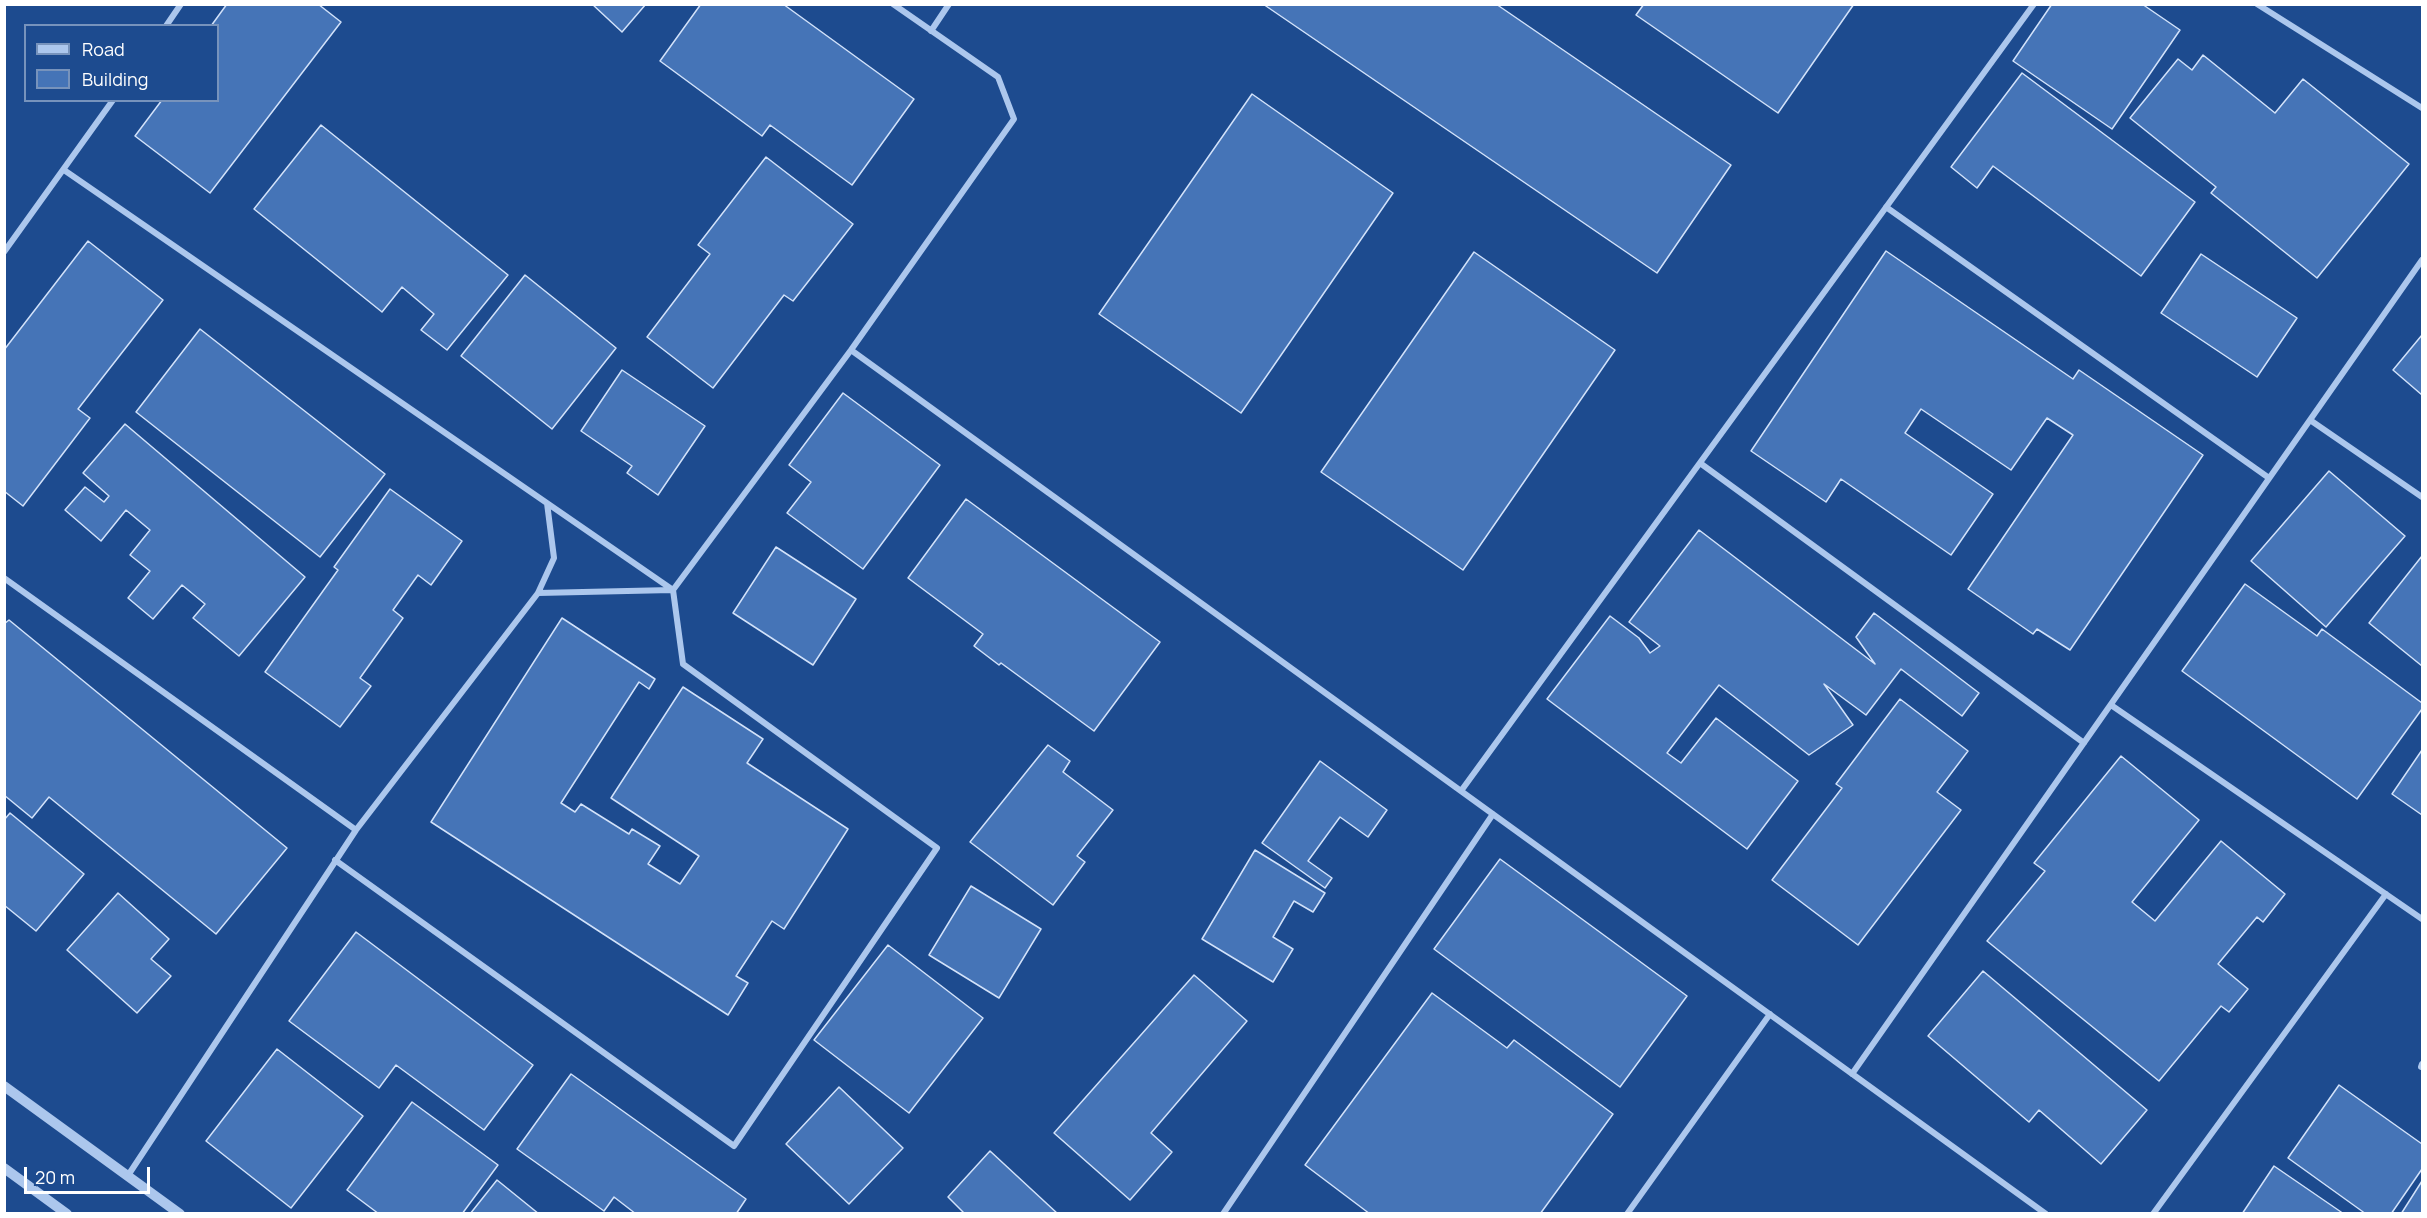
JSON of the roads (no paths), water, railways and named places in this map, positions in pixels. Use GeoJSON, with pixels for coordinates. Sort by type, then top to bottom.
{"type":"FeatureCollection","features":[{"type":"Feature","properties":{"kind":"street"},"geometry":{"type":"LineString","coordinates":[[167,24],[181,4]]}},
{"type":"Feature","properties":{"kind":"street"},"geometry":{"type":"LineString","coordinates":[[335,860],[734,1146],[937,848],[683,664],[674,590],[851,350],[1014,119],[998,77],[893,4]]}},
{"type":"Feature","properties":{"kind":"street"},"geometry":{"type":"LineString","coordinates":[[931,31],[949,4]]}},
{"type":"Feature","properties":{"kind":"street"},"geometry":{"type":"LineString","coordinates":[[1461,791],[2034,4]]}},
{"type":"Feature","properties":{"kind":"street"},"geometry":{"type":"LineString","coordinates":[[2257,4],[2422,108]]}},
{"type":"Feature","properties":{"kind":"street"},"geometry":{"type":"LineString","coordinates":[[4,252],[112,102]]}},
{"type":"Feature","properties":{"kind":"street"},"geometry":{"type":"LineString","coordinates":[[64,170],[674,590]]}},
{"type":"Feature","properties":{"kind":"street"},"geometry":{"type":"LineString","coordinates":[[1886,207],[2270,478]]}},
{"type":"Feature","properties":{"kind":"street"},"geometry":{"type":"LineString","coordinates":[[1852,1074],[2422,260]]}},
{"type":"Feature","properties":{"kind":"street"},"geometry":{"type":"LineString","coordinates":[[851,350],[2046,1214]]}},
{"type":"Feature","properties":{"kind":"street"},"geometry":{"type":"LineString","coordinates":[[2310,420],[2422,497]]}},
{"type":"Feature","properties":{"kind":"street"},"geometry":{"type":"LineString","coordinates":[[1700,464],[2084,743]]}},
{"type":"Feature","properties":{"kind":"street"},"geometry":{"type":"LineString","coordinates":[[127,1177],[356,830],[538,593],[554,558],[547,503]]}},
{"type":"Feature","properties":{"kind":"street"},"geometry":{"type":"LineString","coordinates":[[4,578],[356,830]]}},
{"type":"Feature","properties":{"kind":"street"},"geometry":{"type":"LineString","coordinates":[[538,593],[674,590]]}},
{"type":"Feature","properties":{"kind":"street"},"geometry":{"type":"LineString","coordinates":[[2111,705],[2422,919]]}},
{"type":"Feature","properties":{"kind":"street"},"geometry":{"type":"LineString","coordinates":[[1223,1214],[1493,814]]}},
{"type":"Feature","properties":{"kind":"street"},"geometry":{"type":"LineString","coordinates":[[2153,1214],[2386,894]]}},
{"type":"Feature","properties":{"kind":"street"},"geometry":{"type":"LineString","coordinates":[[1627,1214],[1770,1014]]}},
{"type":"Feature","properties":{"kind":"street"},"geometry":{"type":"LineString","coordinates":[[4,1086],[180,1214]]}},
{"type":"Feature","properties":{"kind":"street"},"geometry":{"type":"LineString","coordinates":[[4,1168],[67,1214]]}}]}
